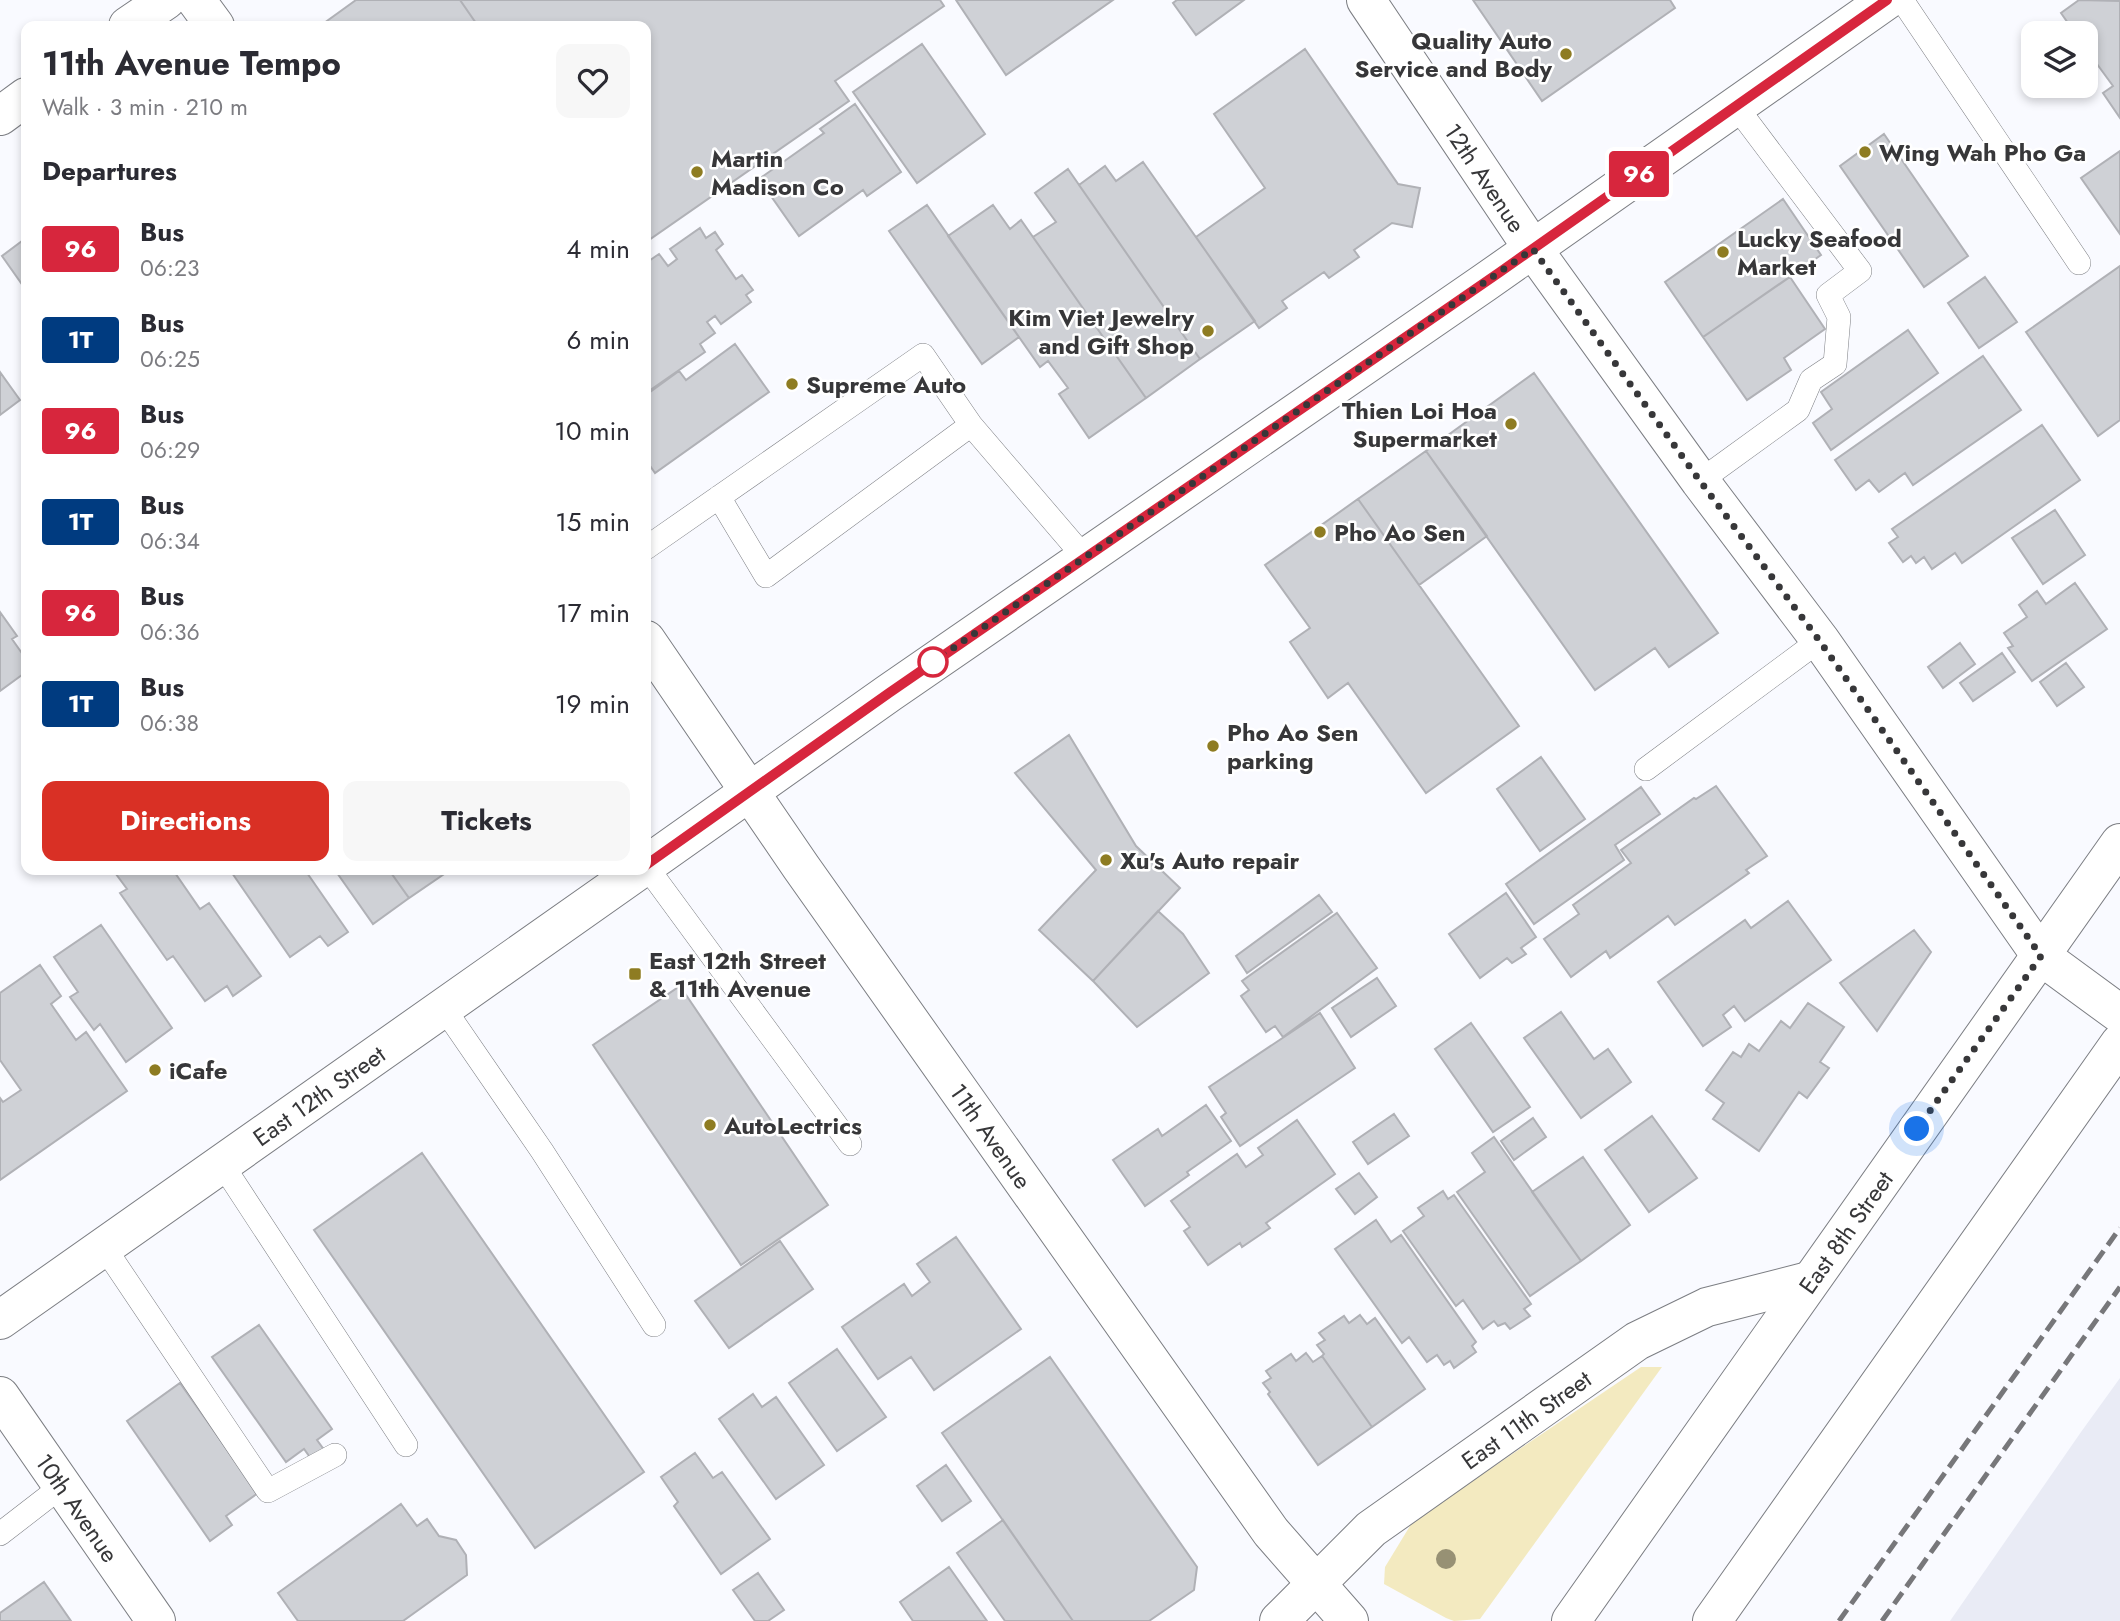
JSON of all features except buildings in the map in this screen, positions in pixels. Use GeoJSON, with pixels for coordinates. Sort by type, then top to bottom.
{"type":"FeatureCollection","features":[{"type":"Feature","properties":{"kind":"main road"},"geometry":{"type":"LineString","coordinates":[[135,21],[166,0]]}},
{"type":"Feature","properties":{"kind":"main road"},"geometry":{"type":"LineString","coordinates":[[196,0],[211,21]]}},
{"type":"Feature","properties":{"kind":"main road","name":"12th Avenue"},"geometry":{"type":"LineString","coordinates":[[1366,0],[1533,249],[1700,481],[1819,640],[2041,956],[2120,1014]]}},
{"type":"Feature","properties":{"kind":"main road"},"geometry":{"type":"LineString","coordinates":[[651,862],[1085,558],[1533,249],[1878,3]]}},
{"type":"Feature","properties":{"kind":"main road"},"geometry":{"type":"LineString","coordinates":[[0,116],[21,101]]}},
{"type":"Feature","properties":{"kind":"main road","name":"11th Avenue"},"geometry":{"type":"LineString","coordinates":[[651,647],[801,867],[1271,1532],[1349,1621]]}},
{"type":"Feature","properties":{"kind":"main road","name":"East 8th Street"},"geometry":{"type":"LineString","coordinates":[[1571,1621],[2120,843]]}},
{"type":"Feature","properties":{"kind":"main road","name":"East 12th Street"},"geometry":{"type":"LineString","coordinates":[[0,1320],[632,875]]}},
{"type":"Feature","properties":{"kind":"main road"},"geometry":{"type":"LineString","coordinates":[[1712,1621],[2120,1043]]}},
{"type":"Feature","properties":{"kind":"main road","name":"East 11th Street"},"geometry":{"type":"LineString","coordinates":[[1279,1621],[1371,1529],[1637,1341],[1707,1307],[1809,1281]]}},
{"type":"Feature","properties":{"kind":"main road","name":"10th Avenue"},"geometry":{"type":"LineString","coordinates":[[0,1396],[156,1621]]}},
{"type":"Feature","properties":{"kind":"lane"},"geometry":{"type":"LineString","coordinates":[[1878,3],[2079,263]]}},
{"type":"Feature","properties":{"kind":"lane"},"geometry":{"type":"LineString","coordinates":[[1700,481],[1798,410],[1811,380],[1835,364],[1839,317],[1828,295],[1860,271],[1735,105]]}},
{"type":"Feature","properties":{"kind":"lane"},"geometry":{"type":"LineString","coordinates":[[651,545],[923,355],[971,425],[1085,558]]}},
{"type":"Feature","properties":{"kind":"lane"},"geometry":{"type":"LineString","coordinates":[[719,497],[766,576],[971,425]]}},
{"type":"Feature","properties":{"kind":"lane"},"geometry":{"type":"LineString","coordinates":[[1646,769],[1819,640]]}},
{"type":"Feature","properties":{"kind":"lane"},"geometry":{"type":"LineString","coordinates":[[651,873],[850,1144]]}},
{"type":"Feature","properties":{"kind":"lane"},"geometry":{"type":"LineString","coordinates":[[443,1007],[542,1151],[654,1325]]}},
{"type":"Feature","properties":{"kind":"lane"},"geometry":{"type":"LineString","coordinates":[[222,1164],[406,1445]]}},
{"type":"Feature","properties":{"kind":"lane"},"geometry":{"type":"LineString","coordinates":[[104,1247],[268,1491],[335,1455]]}},
{"type":"Feature","properties":{"kind":"lane"},"geometry":{"type":"LineString","coordinates":[[0,1534],[62,1486]]}},
{"type":"Feature","properties":{"kind":"shaded area"},"geometry":{"type":"Polygon","coordinates":[[[1641,1367],[1662,1367],[1480,1619],[1454,1621],[1384,1584],[1385,1567],[1413,1521],[1641,1367]]]}},
{"type":"Feature","properties":{"kind":"shaded area"},"geometry":{"type":"Polygon","coordinates":[[[2120,1378],[2120,1621],[1950,1621],[2081,1432],[2120,1378]]]}},
{"type":"Feature","properties":{"kind":"railway"},"geometry":{"type":"LineString","coordinates":[[1839,1621],[2120,1228]]}},
{"type":"Feature","properties":{"kind":"railway"},"geometry":{"type":"LineString","coordinates":[[1882,1621],[2120,1287]]}},
{"type":"Feature","properties":{"kind":"bus line","name":"96"},"geometry":{"type":"LineString","coordinates":[[651,861],[889,693],[1500,272],[1887,0]]}},
{"type":"Feature","properties":{"kind":"place","name":"Quality Auto Service and Body"},"geometry":{"type":"Point","coordinates":[1566,54]}},
{"type":"Feature","properties":{"kind":"place","name":"Wing Wah Pho Ga"},"geometry":{"type":"Point","coordinates":[1865,152]}},
{"type":"Feature","properties":{"kind":"place","name":"Martin Madison Co"},"geometry":{"type":"Point","coordinates":[697,172]}},
{"type":"Feature","properties":{"kind":"place","name":"Lucky Seafood Market"},"geometry":{"type":"Point","coordinates":[1723,252]}},
{"type":"Feature","properties":{"kind":"place","name":"Kim Viet Jewelry and Gift Shop"},"geometry":{"type":"Point","coordinates":[1208,331]}},
{"type":"Feature","properties":{"kind":"place","name":"Supreme Auto"},"geometry":{"type":"Point","coordinates":[792,384]}},
{"type":"Feature","properties":{"kind":"place","name":"Thien Loi Hoa Supermarket"},"geometry":{"type":"Point","coordinates":[1511,424]}},
{"type":"Feature","properties":{"kind":"place","name":"Pho Ao Sen"},"geometry":{"type":"Point","coordinates":[1320,532]}},
{"type":"Feature","properties":{"kind":"place","name":"Pho Ao Sen parking"},"geometry":{"type":"Point","coordinates":[1213,746]}},
{"type":"Feature","properties":{"kind":"place","name":"Xu's Auto repair"},"geometry":{"type":"Point","coordinates":[1106,860]}},
{"type":"Feature","properties":{"kind":"place","name":"East 12th Street & 11th Avenue"},"geometry":{"type":"Point","coordinates":[635,974]}},
{"type":"Feature","properties":{"kind":"place","name":"iCafe"},"geometry":{"type":"Point","coordinates":[155,1070]}},
{"type":"Feature","properties":{"kind":"place","name":"AutoLectrics"},"geometry":{"type":"Point","coordinates":[710,1125]}},
{"type":"Feature","properties":{"kind":"route"},"geometry":{"type":"LineString","coordinates":[[933,662],[1533,249],[1700,481],[1819,640],[2041,956],[1917,1129]]}}]}
